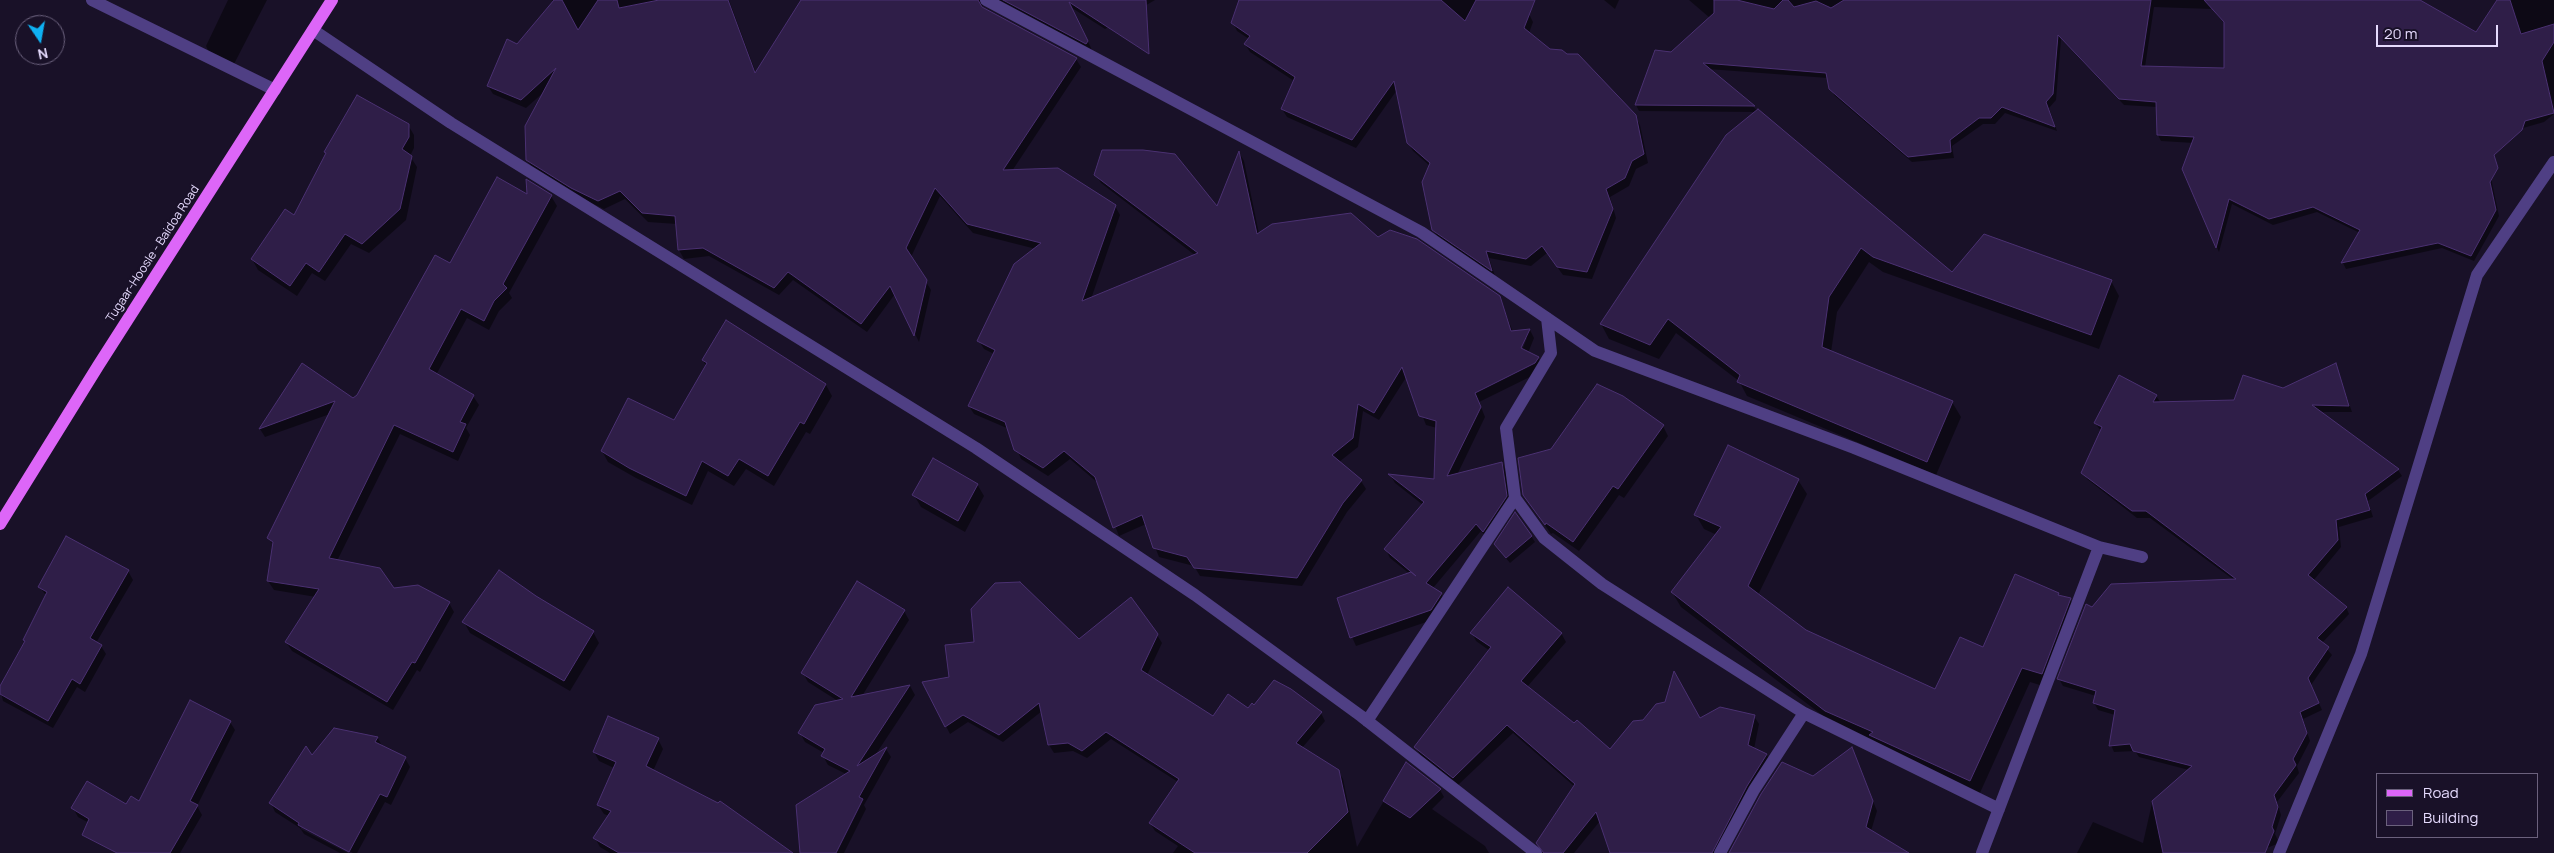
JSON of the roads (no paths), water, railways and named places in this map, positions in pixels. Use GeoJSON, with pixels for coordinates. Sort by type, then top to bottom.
{"type":"FeatureCollection","features":[{"type":"Feature","properties":{"kind":"main road","name":"Tugaar-Hoosle - Baidoa Road"},"geometry":{"type":"LineString","coordinates":[[0,524],[332,0]]}},
{"type":"Feature","properties":{"kind":"street"},"geometry":{"type":"LineString","coordinates":[[92,0],[275,90]]}},
{"type":"Feature","properties":{"kind":"street"},"geometry":{"type":"LineString","coordinates":[[986,0],[1421,232],[1595,351],[1854,448],[2099,547],[2142,557]]}},
{"type":"Feature","properties":{"kind":"street"},"geometry":{"type":"LineString","coordinates":[[313,30],[451,123],[984,453],[1196,595],[1367,720],[1536,853]]}},
{"type":"Feature","properties":{"kind":"street"},"geometry":{"type":"LineString","coordinates":[[2279,853],[2361,654],[2477,275],[2554,162]]}},
{"type":"Feature","properties":{"kind":"street"},"geometry":{"type":"LineString","coordinates":[[1547,318],[1551,353],[1506,428],[1515,498],[1544,538],[1602,584],[1804,713],[1998,809]]}},
{"type":"Feature","properties":{"kind":"street"},"geometry":{"type":"LineString","coordinates":[[1367,720],[1515,498]]}},
{"type":"Feature","properties":{"kind":"street"},"geometry":{"type":"LineString","coordinates":[[1982,853],[2099,547]]}},
{"type":"Feature","properties":{"kind":"street"},"geometry":{"type":"LineString","coordinates":[[1720,853],[1754,790],[1804,713]]}}]}
